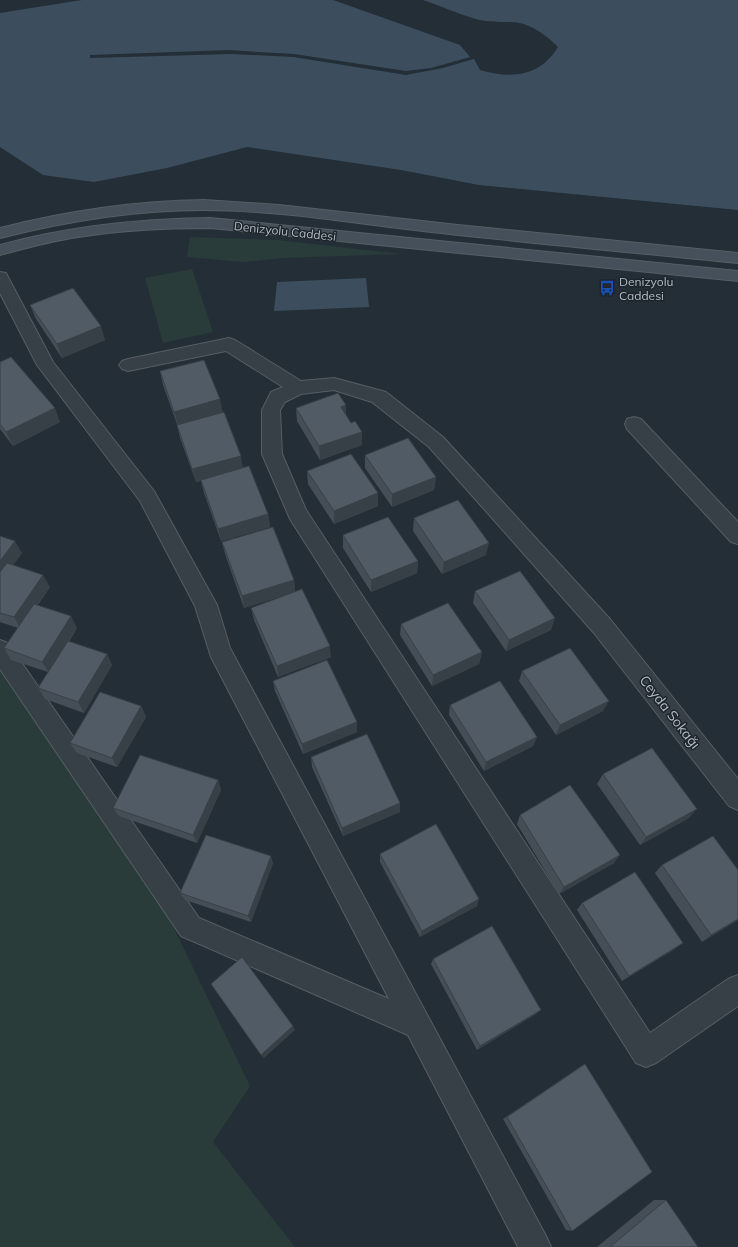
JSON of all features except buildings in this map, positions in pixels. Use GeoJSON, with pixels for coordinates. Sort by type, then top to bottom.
{"type":"FeatureCollection","features":[{"type":"Feature","properties":{"kind":"street","name":"Denizyolu Caddesi"},"geometry":{"type":"LineString","coordinates":[[0,233],[41,221],[96,212],[168,206],[232,206],[294,211],[419,226],[738,258]]}},
{"type":"Feature","properties":{"kind":"street","name":"Denizyolu Caddesi"},"geometry":{"type":"LineString","coordinates":[[0,250],[91,229],[162,223],[210,223],[738,276]]}},
{"type":"Feature","properties":{"kind":"street"},"geometry":{"type":"LineString","coordinates":[[0,277],[46,365],[148,496],[206,605],[219,650],[535,1247]]}},
{"type":"Feature","properties":{"kind":"street"},"geometry":{"type":"LineString","coordinates":[[128,365],[229,344],[298,388]]}},
{"type":"Feature","properties":{"kind":"street","name":"Ceyda Sokağı"},"geometry":{"type":"LineString","coordinates":[[738,798],[602,626],[436,442],[379,397],[334,384],[298,388],[278,397],[270,410],[272,454],[297,513],[646,1052],[738,989]]}},
{"type":"Feature","properties":{"kind":"street"},"geometry":{"type":"LineString","coordinates":[[634,424],[738,536]]}},
{"type":"Feature","properties":{"kind":"street"},"geometry":{"type":"LineString","coordinates":[[0,650],[190,927],[417,1026]]}},
{"type":"Feature","properties":{"kind":"green space"},"geometry":{"type":"Polygon","coordinates":[[[190,237],[277,240],[402,254],[284,258],[243,262],[187,257],[190,237]]]}},
{"type":"Feature","properties":{"kind":"green space"},"geometry":{"type":"Polygon","coordinates":[[[192,269],[213,332],[163,343],[145,278],[192,269]]]}},
{"type":"Feature","properties":{"kind":"green space"},"geometry":{"type":"Polygon","coordinates":[[[0,650],[135,847],[250,1086],[213,1142],[295,1247],[0,1247],[0,650]]]}},
{"type":"Feature","properties":{"kind":"water"},"geometry":{"type":"Polygon","coordinates":[[[82,0],[333,0],[460,45],[470,57],[431,68],[406,71],[294,54],[229,50],[90,55],[90,58],[231,54],[293,57],[406,75],[443,68],[474,59],[480,70],[492,73],[514,75],[534,70],[543,65],[558,47],[542,33],[530,26],[517,23],[480,20],[423,0],[738,0],[738,210],[479,185],[401,170],[247,147],[167,168],[94,182],[43,175],[0,147],[0,13],[82,0]]]}},
{"type":"Feature","properties":{"kind":"water"},"geometry":{"type":"Polygon","coordinates":[[[366,278],[369,307],[274,311],[277,282],[366,278]]]}},
{"type":"Feature","properties":{"kind":"place","name":"Denizyolu Caddesi"},"geometry":{"type":"Point","coordinates":[607,288]}}]}
